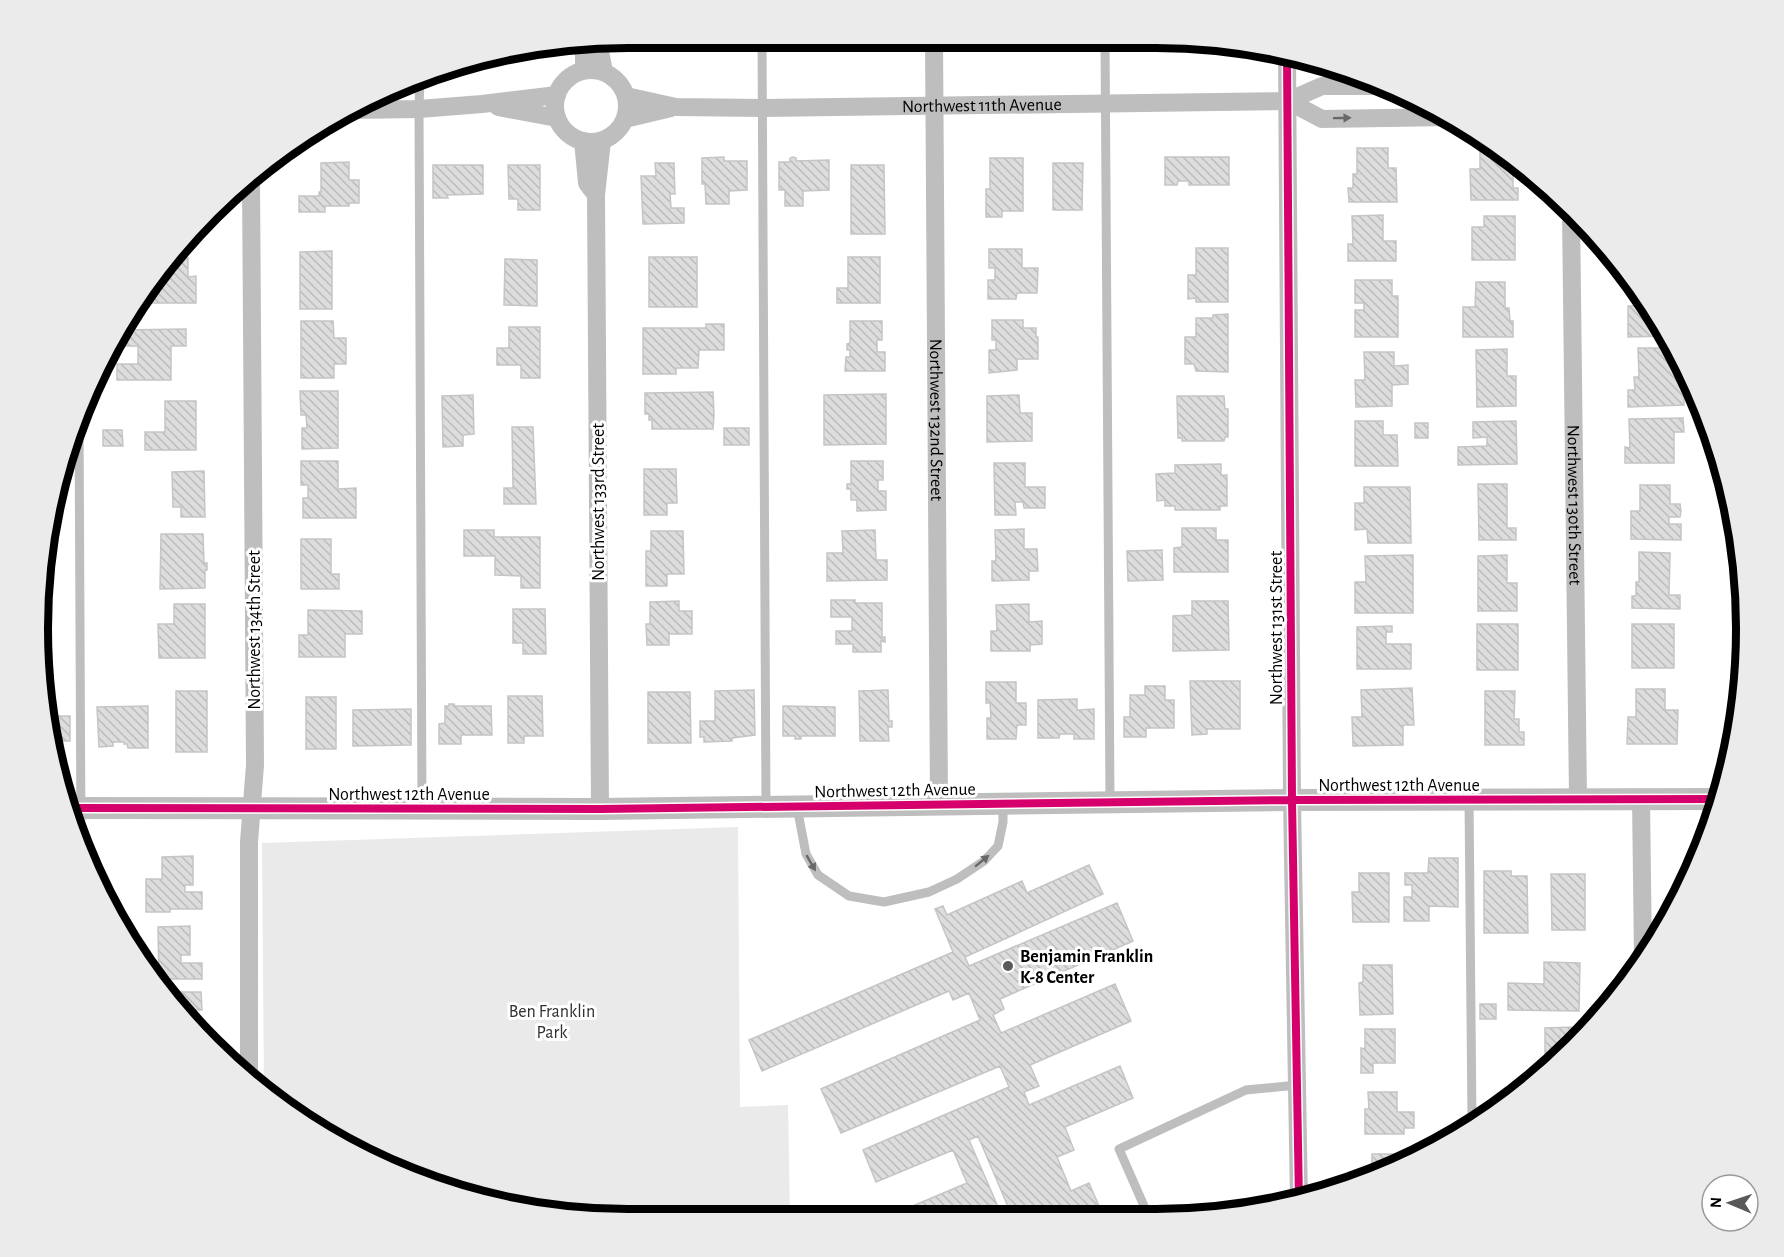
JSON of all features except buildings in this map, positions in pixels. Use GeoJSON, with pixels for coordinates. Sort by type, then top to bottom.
{"type":"FeatureCollection","features":[{"type":"Feature","properties":{"kind":"street","name":"Northwest 132nd Street"},"geometry":{"type":"LineString","coordinates":[[934,48],[939,804]]}},
{"type":"Feature","properties":{"kind":"street"},"geometry":{"type":"LineString","coordinates":[[599,49],[604,72]]}},
{"type":"Feature","properties":{"kind":"street"},"geometry":{"type":"LineString","coordinates":[[584,50],[584,70]]}},
{"type":"Feature","properties":{"kind":"street","name":"Northwest 131st Street"},"geometry":{"type":"LineString","coordinates":[[1287,63],[1292,800],[1299,1191]]}},
{"type":"Feature","properties":{"kind":"street"},"geometry":{"type":"LineString","coordinates":[[594,69],[604,72],[614,77],[626,96],[625,119],[612,136],[602,141],[583,141],[572,137],[557,118],[555,107],[557,95],[567,79],[575,73],[594,69]]}},
{"type":"Feature","properties":{"kind":"street","name":"Northwest 11th Avenue"},"geometry":{"type":"LineString","coordinates":[[626,96],[676,107],[763,108],[1287,101],[1322,86],[1361,86]]}},
{"type":"Feature","properties":{"kind":"street"},"geometry":{"type":"LineString","coordinates":[[369,110],[482,104],[557,95]]}},
{"type":"Feature","properties":{"kind":"street","name":"Northwest 11th Avenue"},"geometry":{"type":"LineString","coordinates":[[1287,101],[1322,119],[1430,117]]}},
{"type":"Feature","properties":{"kind":"street"},"geometry":{"type":"LineString","coordinates":[[482,104],[557,118]]}},
{"type":"Feature","properties":{"kind":"street","name":"Northwest 11th Avenue"},"geometry":{"type":"LineString","coordinates":[[625,119],[676,107]]}},
{"type":"Feature","properties":{"kind":"street","name":"Northwest 133rd Street"},"geometry":{"type":"LineString","coordinates":[[583,141],[587,183],[596,195]]}},
{"type":"Feature","properties":{"kind":"street","name":"Northwest 133rd Street"},"geometry":{"type":"LineString","coordinates":[[600,809],[596,195],[602,141]]}},
{"type":"Feature","properties":{"kind":"street","name":"Northwest 134th Street"},"geometry":{"type":"LineString","coordinates":[[249,1067],[249,842],[255,753],[251,188]]}},
{"type":"Feature","properties":{"kind":"street","name":"Northwest 130th Street"},"geometry":{"type":"LineString","coordinates":[[1570,222],[1578,799]]}},
{"type":"Feature","properties":{"kind":"street","name":"Northwest 12th Avenue"},"geometry":{"type":"LineString","coordinates":[[77,808],[600,809],[1292,800],[1710,799]]}},
{"type":"Feature","properties":{"kind":"street"},"geometry":{"type":"LineString","coordinates":[[1641,800],[1643,943]]}},
{"type":"Feature","properties":{"kind":"lane"},"geometry":{"type":"LineString","coordinates":[[762,48],[766,807]]}},
{"type":"Feature","properties":{"kind":"lane"},"geometry":{"type":"LineString","coordinates":[[1105,48],[1110,802]]}},
{"type":"Feature","properties":{"kind":"lane"},"geometry":{"type":"LineString","coordinates":[[419,87],[422,809]]}},
{"type":"Feature","properties":{"kind":"lane"},"geometry":{"type":"LineString","coordinates":[[76,805],[79,443]]}},
{"type":"Feature","properties":{"kind":"lane"},"geometry":{"type":"LineString","coordinates":[[1469,799],[1472,1115]]}},
{"type":"Feature","properties":{"kind":"lane"},"geometry":{"type":"LineString","coordinates":[[797,807],[806,854],[818,875],[849,896],[884,902],[929,892],[957,879],[984,861],[998,846],[1003,822],[1003,803]]}},
{"type":"Feature","properties":{"kind":"lane"},"geometry":{"type":"LineString","coordinates":[[1145,1209],[1119,1149],[1246,1090],[1297,1085]]}},
{"type":"Feature","properties":{"kind":"green space","name":"Ben Franklin Park"},"geometry":{"type":"Polygon","coordinates":[[[738,827],[740,1107],[788,1105],[790,1209],[591,1208],[515,1198],[478,1189],[406,1165],[338,1131],[306,1111],[264,1080],[262,843],[738,827]]]}},
{"type":"Feature","properties":{"kind":"cycle path"},"geometry":{"type":"LineString","coordinates":[[1287,63],[1292,800],[1299,1191]]}},
{"type":"Feature","properties":{"kind":"cycle path"},"geometry":{"type":"LineString","coordinates":[[77,808],[600,809],[1292,800],[1710,799]]}},
{"type":"Feature","properties":{"kind":"place","name":"Benjamin Franklin K-8 Center"},"geometry":{"type":"Point","coordinates":[1008,966]}}]}
